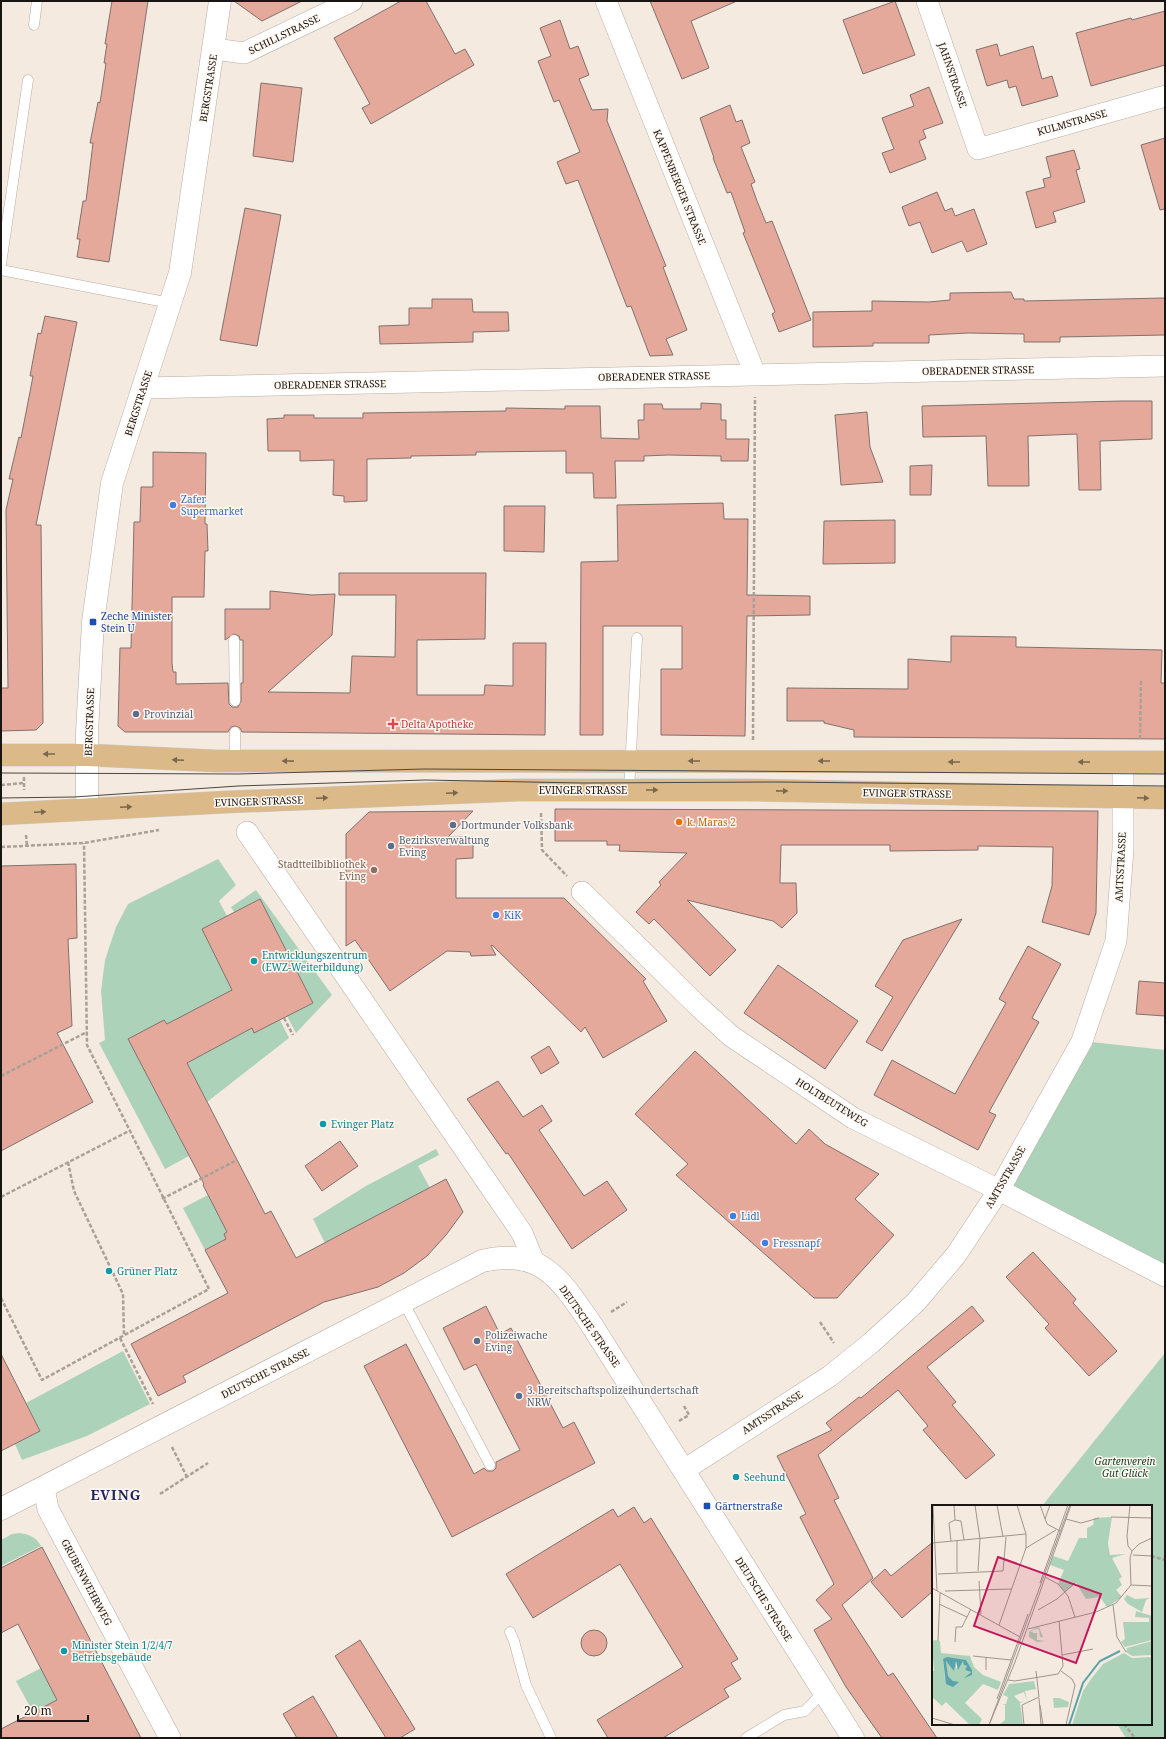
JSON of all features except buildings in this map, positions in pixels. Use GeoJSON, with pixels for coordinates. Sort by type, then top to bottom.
{"type":"FeatureCollection","features":[{"type":"Feature","properties":{"kind":"main road"},"geometry":{"type":"LineString","coordinates":[[1,755],[88,755],[144,759],[235,761],[1165,762]]}},
{"type":"Feature","properties":{"kind":"main road","name":"EVINGER STRASSE"},"geometry":{"type":"LineString","coordinates":[[1,814],[519,790],[753,790],[1165,798]]}},
{"type":"Feature","properties":{"kind":"street","name":"BERGSTRASSE"},"geometry":{"type":"LineString","coordinates":[[87,809],[93,622],[112,483],[180,273],[220,1]]}},
{"type":"Feature","properties":{"kind":"street","name":"SCHILLSTRASSE"},"geometry":{"type":"LineString","coordinates":[[214,49],[244,53],[352,1]]}},
{"type":"Feature","properties":{"kind":"street","name":"KAPPENBERGER STRASSE"},"geometry":{"type":"LineString","coordinates":[[606,1],[755,374]]}},
{"type":"Feature","properties":{"kind":"street","name":"JAHNSTRASSE"},"geometry":{"type":"LineString","coordinates":[[927,1],[978,149]]}},
{"type":"Feature","properties":{"kind":"street","name":"KULMSTRASSE"},"geometry":{"type":"LineString","coordinates":[[978,149],[1165,96]]}},
{"type":"Feature","properties":{"kind":"street","name":"OBERADENER STRASSE"},"geometry":{"type":"LineString","coordinates":[[143,388],[1165,366]]}},
{"type":"Feature","properties":{"kind":"street","name":"AMTSSTRASSE"},"geometry":{"type":"LineString","coordinates":[[684,1470],[830,1376],[871,1343],[916,1302],[956,1255],[999,1190],[1082,1041],[1116,941],[1123,849],[1123,762]]}},
{"type":"Feature","properties":{"kind":"street"},"geometry":{"type":"LineString","coordinates":[[247,832],[522,1233],[534,1262]]}},
{"type":"Feature","properties":{"kind":"street","name":"HOLTBEUTEWEG"},"geometry":{"type":"LineString","coordinates":[[582,892],[730,1036],[853,1118],[999,1190],[1165,1276]]}},
{"type":"Feature","properties":{"kind":"street","name":"DEUTSCHE STRASSE"},"geometry":{"type":"LineString","coordinates":[[1,1509],[482,1261],[500,1257],[515,1257],[534,1262],[551,1272],[569,1292],[684,1470],[853,1738]]}},
{"type":"Feature","properties":{"kind":"street","name":"GRUBENWEHRWEG"},"geometry":{"type":"LineString","coordinates":[[44,1488],[48,1509],[170,1738]]}},
{"type":"Feature","properties":{"kind":"lane"},"geometry":{"type":"LineString","coordinates":[[34,25],[37,1]]}},
{"type":"Feature","properties":{"kind":"lane"},"geometry":{"type":"LineString","coordinates":[[1,264],[28,80]]}},
{"type":"Feature","properties":{"kind":"lane"},"geometry":{"type":"LineString","coordinates":[[1,270],[170,303]]}},
{"type":"Feature","properties":{"kind":"lane"},"geometry":{"type":"LineString","coordinates":[[630,790],[637,638]]}},
{"type":"Feature","properties":{"kind":"lane"},"geometry":{"type":"LineString","coordinates":[[234,640],[234,701]]}},
{"type":"Feature","properties":{"kind":"lane"},"geometry":{"type":"LineString","coordinates":[[234,732],[235,761]]}},
{"type":"Feature","properties":{"kind":"lane"},"geometry":{"type":"LineString","coordinates":[[403,1301],[490,1465]]}},
{"type":"Feature","properties":{"kind":"lane"},"geometry":{"type":"LineString","coordinates":[[510,1632],[514,1640],[526,1685],[551,1738]]}},
{"type":"Feature","properties":{"kind":"lane"},"geometry":{"type":"LineString","coordinates":[[746,1738],[784,1715],[805,1711],[823,1692]]}},
{"type":"Feature","properties":{"kind":"path"},"geometry":{"type":"LineString","coordinates":[[754,746],[755,374]]}},
{"type":"Feature","properties":{"kind":"path"},"geometry":{"type":"LineString","coordinates":[[1140,743],[1141,681]]}},
{"type":"Feature","properties":{"kind":"path"},"geometry":{"type":"LineString","coordinates":[[1,785],[24,784]]}},
{"type":"Feature","properties":{"kind":"path"},"geometry":{"type":"LineString","coordinates":[[540,810],[542,850],[582,892]]}},
{"type":"Feature","properties":{"kind":"path"},"geometry":{"type":"LineString","coordinates":[[1,1298],[42,1380],[209,1290],[162,1199],[87,1045],[84,843]]}},
{"type":"Feature","properties":{"kind":"path"},"geometry":{"type":"LineString","coordinates":[[284,1018],[293,1035]]}},
{"type":"Feature","properties":{"kind":"path"},"geometry":{"type":"LineString","coordinates":[[1,1076],[87,1032]]}},
{"type":"Feature","properties":{"kind":"path"},"geometry":{"type":"LineString","coordinates":[[1,1197],[129,1131]]}},
{"type":"Feature","properties":{"kind":"path"},"geometry":{"type":"LineString","coordinates":[[162,1199],[237,1160]]}},
{"type":"Feature","properties":{"kind":"path"},"geometry":{"type":"LineString","coordinates":[[68,1162],[74,1191],[123,1294],[124,1336]]}},
{"type":"Feature","properties":{"kind":"path"},"geometry":{"type":"LineString","coordinates":[[607,1314],[627,1302]]}},
{"type":"Feature","properties":{"kind":"path"},"geometry":{"type":"LineString","coordinates":[[120,1338],[152,1402]]}},
{"type":"Feature","properties":{"kind":"path"},"geometry":{"type":"LineString","coordinates":[[684,1406],[689,1415],[684,1418]]}},
{"type":"Feature","properties":{"kind":"path"},"geometry":{"type":"LineString","coordinates":[[170,1443],[187,1477]]}},
{"type":"Feature","properties":{"kind":"path"},"geometry":{"type":"LineString","coordinates":[[160,1494],[208,1463]]}},
{"type":"Feature","properties":{"kind":"path"},"geometry":{"type":"LineString","coordinates":[[1152,1556],[1165,1560]]}},
{"type":"Feature","properties":{"kind":"path"},"geometry":{"type":"LineString","coordinates":[[1125,1725],[1135,1738]]}},
{"type":"Feature","properties":{"kind":"green space"},"geometry":{"type":"Polygon","coordinates":[[[218,859],[236,885],[219,901],[227,916],[203,931],[232,990],[167,1024],[164,1020],[128,1039],[189,1156],[165,1169],[99,1043],[105,1040],[101,991],[105,960],[116,927],[128,904],[218,859]]]}},
{"type":"Feature","properties":{"kind":"green space"},"geometry":{"type":"Polygon","coordinates":[[[256,890],[332,995],[296,1033],[287,1016],[313,1003],[260,899],[234,912],[231,907],[256,890]]]}},
{"type":"Feature","properties":{"kind":"green space"},"geometry":{"type":"Polygon","coordinates":[[[280,1020],[289,1038],[207,1102],[187,1063],[252,1028],[280,1020]]]}},
{"type":"Feature","properties":{"kind":"green space"},"geometry":{"type":"Polygon","coordinates":[[[1082,1041],[1165,1050],[1165,1276],[999,1190],[1082,1041]]]}},
{"type":"Feature","properties":{"kind":"green space"},"geometry":{"type":"Polygon","coordinates":[[[436,1149],[439,1155],[418,1166],[430,1188],[325,1243],[313,1219],[366,1186],[436,1149]]]}},
{"type":"Feature","properties":{"kind":"green space"},"geometry":{"type":"Polygon","coordinates":[[[208,1195],[227,1232],[224,1234],[226,1239],[205,1250],[183,1208],[208,1195]]]}},
{"type":"Feature","properties":{"kind":"green space"},"geometry":{"type":"Polygon","coordinates":[[[123,1351],[150,1404],[87,1436],[22,1460],[15,1444],[40,1431],[26,1403],[123,1351]]]}},
{"type":"Feature","properties":{"kind":"green space","name":"Gartenverein Gut Glück"},"geometry":{"type":"Polygon","coordinates":[[[1165,1353],[1165,1738],[1126,1738],[1118,1725],[1152,1725],[1152,1505],[1043,1505],[1165,1353]]]}},
{"type":"Feature","properties":{"kind":"green space"},"geometry":{"type":"Polygon","coordinates":[[[20,1533],[37,1540],[41,1546],[1,1566],[1,1540],[12,1534],[20,1533]]]}},
{"type":"Feature","properties":{"kind":"green space"},"geometry":{"type":"Polygon","coordinates":[[[41,1668],[57,1700],[33,1712],[16,1681],[41,1668]]]}},
{"type":"Feature","properties":{"kind":"tram line"},"geometry":{"type":"LineString","coordinates":[[1,773],[238,774],[424,769],[1165,774]]}},
{"type":"Feature","properties":{"kind":"tram line"},"geometry":{"type":"LineString","coordinates":[[1,798],[74,797],[238,786],[425,780],[582,783],[776,782],[1165,786]]}},
{"type":"Feature","properties":{"kind":"place","name":"Zafer Supermarket"},"geometry":{"type":"Point","coordinates":[173,505]}},
{"type":"Feature","properties":{"kind":"place","name":"Zeche Minister Stein U"},"geometry":{"type":"Point","coordinates":[93,622]}},
{"type":"Feature","properties":{"kind":"place","name":"Provinzial"},"geometry":{"type":"Point","coordinates":[136,714]}},
{"type":"Feature","properties":{"kind":"place","name":"Delta Apotheke"},"geometry":{"type":"Point","coordinates":[393,724]}},
{"type":"Feature","properties":{"kind":"place","name":"k. Maras 2"},"geometry":{"type":"Point","coordinates":[679,822]}},
{"type":"Feature","properties":{"kind":"place","name":"Dortmunder Volksbank"},"geometry":{"type":"Point","coordinates":[453,825]}},
{"type":"Feature","properties":{"kind":"place","name":"Bezirksverwaltung Eving"},"geometry":{"type":"Point","coordinates":[391,846]}},
{"type":"Feature","properties":{"kind":"place","name":"Stadtteilbibliothek Eving"},"geometry":{"type":"Point","coordinates":[374,870]}},
{"type":"Feature","properties":{"kind":"place","name":"KiK"},"geometry":{"type":"Point","coordinates":[496,915]}},
{"type":"Feature","properties":{"kind":"place","name":"Entwicklungszentrum (EWZ-Weiterbildung)"},"geometry":{"type":"Point","coordinates":[254,961]}},
{"type":"Feature","properties":{"kind":"place","name":"Evinger Platz"},"geometry":{"type":"Point","coordinates":[323,1124]}},
{"type":"Feature","properties":{"kind":"place","name":"Lidl"},"geometry":{"type":"Point","coordinates":[733,1216]}},
{"type":"Feature","properties":{"kind":"place","name":"Fressnapf"},"geometry":{"type":"Point","coordinates":[765,1243]}},
{"type":"Feature","properties":{"kind":"place","name":"Grüner Platz"},"geometry":{"type":"Point","coordinates":[109,1271]}},
{"type":"Feature","properties":{"kind":"place","name":"Polizeiwache Eving"},"geometry":{"type":"Point","coordinates":[477,1341]}},
{"type":"Feature","properties":{"kind":"place","name":"3. Bereitschaftspolizeihundertschaft NRW"},"geometry":{"type":"Point","coordinates":[519,1396]}},
{"type":"Feature","properties":{"kind":"place","name":"Seehund"},"geometry":{"type":"Point","coordinates":[736,1477]}},
{"type":"Feature","properties":{"kind":"place","name":"Gärtnerstraße"},"geometry":{"type":"Point","coordinates":[707,1506]}},
{"type":"Feature","properties":{"kind":"place","name":"Minister Stein 1/2/4/7 Betriebsgebäude"},"geometry":{"type":"Point","coordinates":[64,1651]}},
{"type":"Feature","properties":{"kind":"district","name":"EVING"},"geometry":{"type":"Point","coordinates":[116,1494]}}]}
